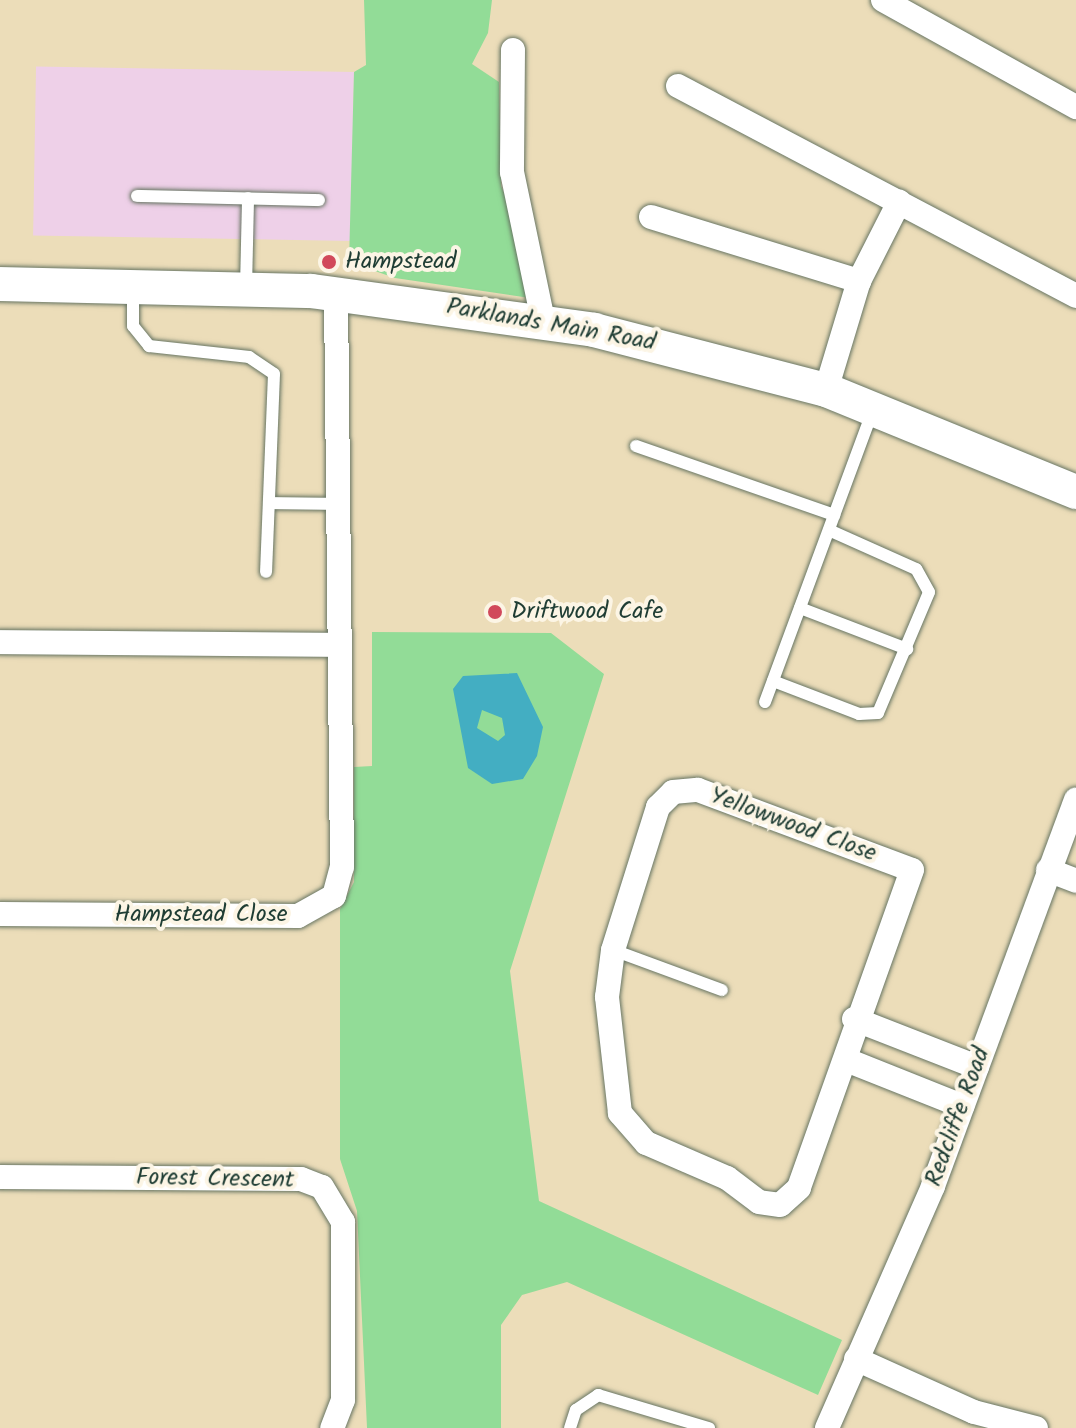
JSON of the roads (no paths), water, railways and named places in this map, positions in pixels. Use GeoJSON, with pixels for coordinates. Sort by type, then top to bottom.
{"type":"FeatureCollection","features":[{"type":"Feature","properties":{"kind":"street"},"geometry":{"type":"LineString","coordinates":[[883,0],[1076,107]]}},
{"type":"Feature","properties":{"kind":"street"},"geometry":{"type":"LineString","coordinates":[[513,50],[512,172],[543,321]]}},
{"type":"Feature","properties":{"kind":"street"},"geometry":{"type":"LineString","coordinates":[[678,86],[1076,296]]}},
{"type":"Feature","properties":{"kind":"street"},"geometry":{"type":"LineString","coordinates":[[826,390],[859,281],[899,202]]}},
{"type":"Feature","properties":{"kind":"street"},"geometry":{"type":"LineString","coordinates":[[651,217],[859,281]]}},
{"type":"Feature","properties":{"kind":"street","name":"Parklands Main Road"},"geometry":{"type":"LineString","coordinates":[[0,284],[134,284],[336,293],[543,321],[826,390],[874,406],[1076,492]]}},
{"type":"Feature","properties":{"kind":"street","name":"Hampstead Close"},"geometry":{"type":"LineString","coordinates":[[0,914],[298,916],[327,904],[342,867],[336,293]]}},
{"type":"Feature","properties":{"kind":"street"},"geometry":{"type":"LineString","coordinates":[[0,642],[339,645]]}},
{"type":"Feature","properties":{"kind":"street","name":"Yellowwood Close"},"geometry":{"type":"LineString","coordinates":[[698,790],[912,870],[854,1019],[849,1061],[795,1195],[780,1205],[759,1202],[727,1178],[636,1137],[623,1121],[607,997],[613,950],[658,807],[673,792],[698,790]]}},
{"type":"Feature","properties":{"kind":"street","name":"Redcliffe Road"},"geometry":{"type":"LineString","coordinates":[[827,1428],[962,1106],[1076,800]]}},
{"type":"Feature","properties":{"kind":"street"},"geometry":{"type":"LineString","coordinates":[[1048,870],[1076,881]]}},
{"type":"Feature","properties":{"kind":"street"},"geometry":{"type":"LineString","coordinates":[[854,1019],[977,1067]]}},
{"type":"Feature","properties":{"kind":"street"},"geometry":{"type":"LineString","coordinates":[[849,1061],[962,1106]]}},
{"type":"Feature","properties":{"kind":"street","name":"Forest Crescent"},"geometry":{"type":"LineString","coordinates":[[0,1177],[301,1179],[322,1187],[343,1222],[343,1400],[332,1428]]}},
{"type":"Feature","properties":{"kind":"street"},"geometry":{"type":"LineString","coordinates":[[856,1359],[974,1412],[1036,1428]]}},
{"type":"Feature","properties":{"kind":"lane"},"geometry":{"type":"LineString","coordinates":[[137,196],[319,200]]}},
{"type":"Feature","properties":{"kind":"lane"},"geometry":{"type":"LineString","coordinates":[[246,288],[248,198]]}},
{"type":"Feature","properties":{"kind":"lane"},"geometry":{"type":"LineString","coordinates":[[134,284],[130,314],[143,343],[249,357],[274,374],[266,572]]}},
{"type":"Feature","properties":{"kind":"lane"},"geometry":{"type":"LineString","coordinates":[[765,702],[874,406]]}},
{"type":"Feature","properties":{"kind":"lane"},"geometry":{"type":"LineString","coordinates":[[636,446],[834,515]]}},
{"type":"Feature","properties":{"kind":"lane"},"geometry":{"type":"LineString","coordinates":[[270,503],[338,504]]}},
{"type":"Feature","properties":{"kind":"lane"},"geometry":{"type":"LineString","coordinates":[[773,681],[875,715],[907,649],[928,580],[829,530]]}},
{"type":"Feature","properties":{"kind":"lane"},"geometry":{"type":"LineString","coordinates":[[800,608],[907,649]]}},
{"type":"Feature","properties":{"kind":"lane"},"geometry":{"type":"LineString","coordinates":[[613,950],[722,990]]}},
{"type":"Feature","properties":{"kind":"lane"},"geometry":{"type":"LineString","coordinates":[[570,1428],[576,1410],[598,1395],[709,1428]]}},
{"type":"Feature","properties":{"kind":"water"},"geometry":{"type":"Polygon","coordinates":[[[517,673],[543,727],[537,756],[523,779],[492,784],[468,768],[453,689],[463,676],[517,673]],[[482,710],[477,728],[498,741],[505,735],[502,718],[482,710]]]}},
{"type":"Feature","properties":{"kind":"place","name":"Hampstead"},"geometry":{"type":"Point","coordinates":[329,262]}},
{"type":"Feature","properties":{"kind":"place","name":"Driftwood Cafe"},"geometry":{"type":"Point","coordinates":[495,612]}}]}
